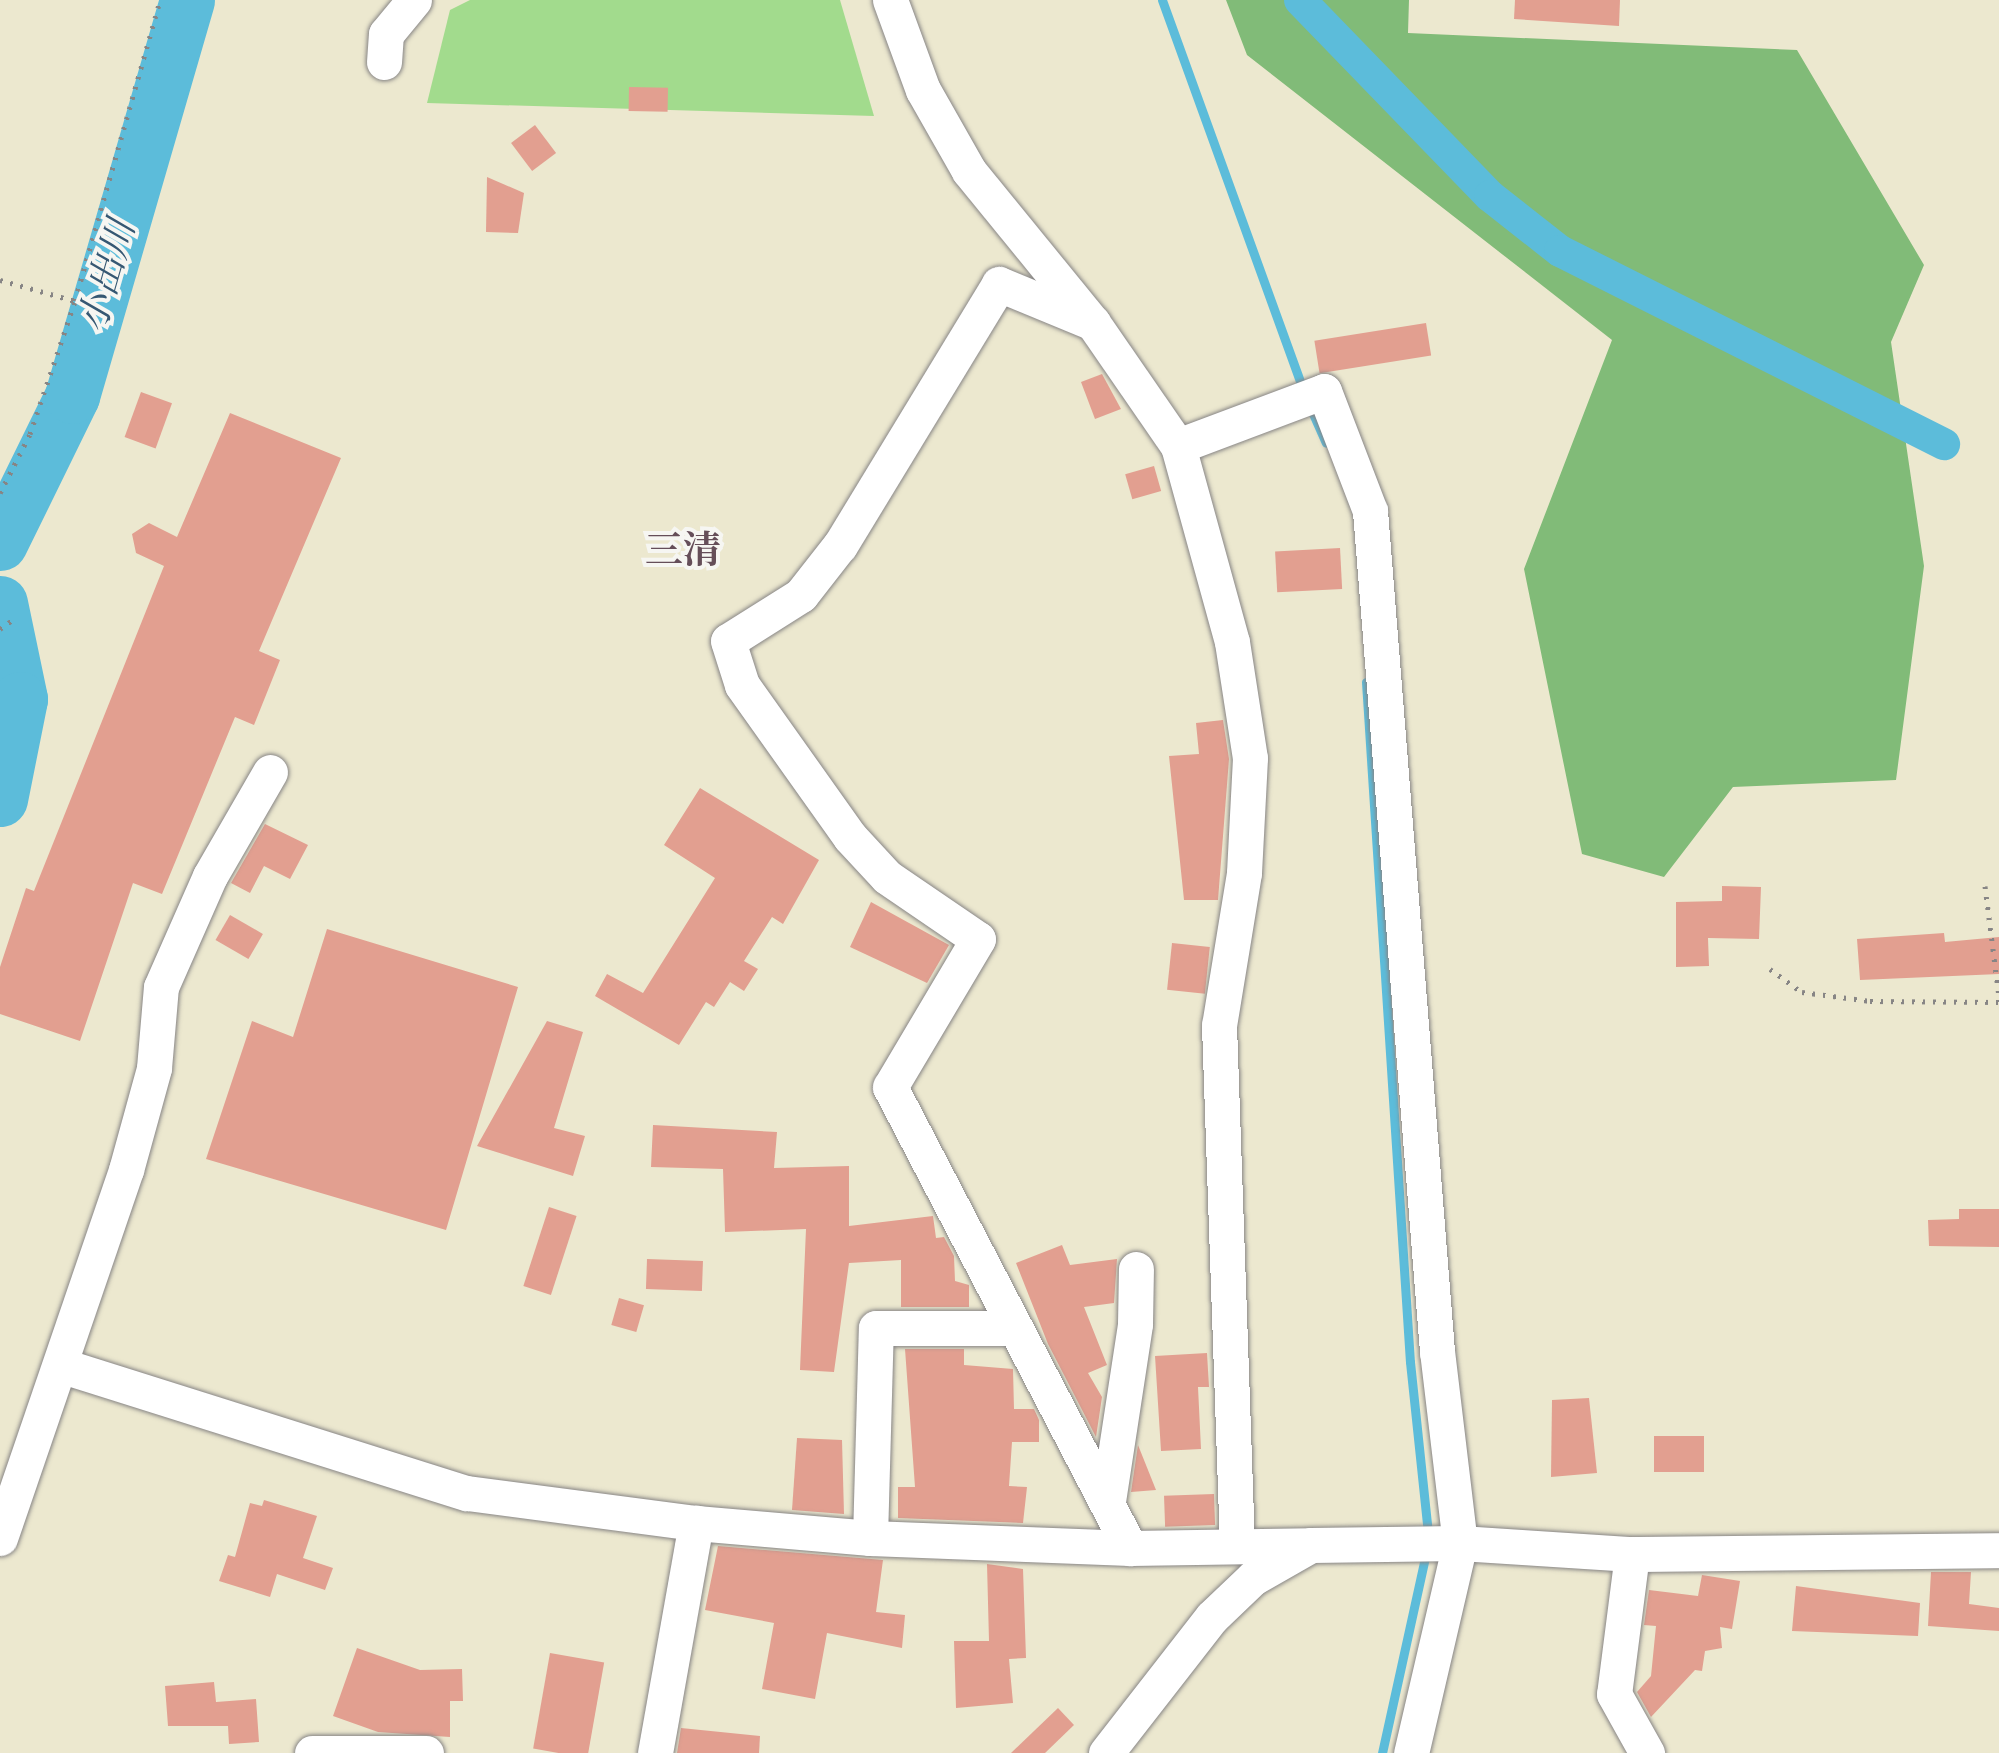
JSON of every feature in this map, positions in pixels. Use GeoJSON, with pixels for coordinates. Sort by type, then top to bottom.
{"type":"FeatureCollection","features":[{"type":"Feature","properties":{"kind":"street"},"geometry":{"type":"LineString","coordinates":[[384,62],[386,34],[414,0]]}},
{"type":"Feature","properties":{"kind":"street"},"geometry":{"type":"LineString","coordinates":[[890,0],[923,90],[969,171],[1092,323],[1178,446],[1232,642],[1250,758],[1244,873],[1219,1025],[1238,1546]]}},
{"type":"Feature","properties":{"kind":"street"},"geometry":{"type":"LineString","coordinates":[[1092,323],[999,284],[840,544],[801,594],[728,641],[742,686],[850,837],[886,877],[978,939],[890,1087],[1130,1548]]}},
{"type":"Feature","properties":{"kind":"street"},"geometry":{"type":"LineString","coordinates":[[1178,446],[1324,391],[1370,511],[1436,1331],[1438,1543],[1411,1753]]}},
{"type":"Feature","properties":{"kind":"street"},"geometry":{"type":"LineString","coordinates":[[0,1538],[62,1366],[154,1068],[162,987],[210,876],[270,772]]}},
{"type":"Feature","properties":{"kind":"street"},"geometry":{"type":"LineString","coordinates":[[1108,1501],[1135,1324],[1136,1269]]}},
{"type":"Feature","properties":{"kind":"street"},"geometry":{"type":"LineString","coordinates":[[870,1538],[876,1328],[1014,1328]]}},
{"type":"Feature","properties":{"kind":"street"},"geometry":{"type":"LineString","coordinates":[[62,1366],[467,1493],[696,1523],[870,1538],[1130,1548],[1438,1543],[1632,1554],[1999,1550]]}},
{"type":"Feature","properties":{"kind":"street"},"geometry":{"type":"LineString","coordinates":[[655,1753],[696,1523]]}},
{"type":"Feature","properties":{"kind":"street"},"geometry":{"type":"LineString","coordinates":[[1106,1753],[1212,1616],[1252,1578],[1311,1545]]}},
{"type":"Feature","properties":{"kind":"street"},"geometry":{"type":"LineString","coordinates":[[1632,1554],[1614,1694],[1647,1753]]}},
{"type":"Feature","properties":{"kind":"street"},"geometry":{"type":"LineString","coordinates":[[312,1753],[426,1753]]}},
{"type":"Feature","properties":{"kind":"path"},"geometry":{"type":"LineString","coordinates":[[0,493],[30,434],[75,301],[160,0]]}},
{"type":"Feature","properties":{"kind":"path"},"geometry":{"type":"LineString","coordinates":[[0,280],[75,301]]}},
{"type":"Feature","properties":{"kind":"path"},"geometry":{"type":"LineString","coordinates":[[0,629],[15,618]]}},
{"type":"Feature","properties":{"kind":"path"},"geometry":{"type":"LineString","coordinates":[[1770,969],[1802,992],[1870,1001],[1999,1000],[1985,886]]}},
{"type":"Feature","properties":{"kind":"green space"},"geometry":{"type":"Polygon","coordinates":[[[470,0],[840,0],[874,116],[427,103],[450,10],[470,0]]]}},
{"type":"Feature","properties":{"kind":"green space"},"geometry":{"type":"Polygon","coordinates":[[[1226,0],[1409,0],[1408,33],[1797,50],[1924,265],[1891,342],[1924,566],[1896,780],[1733,787],[1664,877],[1582,854],[1524,569],[1612,340],[1247,55],[1226,0]]]}},
{"type":"Feature","properties":{"kind":"building"},"geometry":{"type":"Polygon","coordinates":[[[1515,0],[1620,0],[1619,26],[1514,19],[1515,0]]]}},
{"type":"Feature","properties":{"kind":"building"},"geometry":{"type":"Polygon","coordinates":[[[629,87],[668,88],[668,112],[629,111],[629,87]]]}},
{"type":"Feature","properties":{"kind":"building"},"geometry":{"type":"Polygon","coordinates":[[[535,125],[556,153],[532,171],[511,143],[535,125]]]}},
{"type":"Feature","properties":{"kind":"building"},"geometry":{"type":"Polygon","coordinates":[[[487,177],[524,193],[518,233],[486,232],[487,177]]]}},
{"type":"Feature","properties":{"kind":"building"},"geometry":{"type":"Polygon","coordinates":[[[1426,323],[1431,356],[1320,373],[1314,341],[1426,323]]]}},
{"type":"Feature","properties":{"kind":"building"},"geometry":{"type":"Polygon","coordinates":[[[1102,374],[1121,409],[1095,419],[1081,382],[1102,374]]]}},
{"type":"Feature","properties":{"kind":"building"},"geometry":{"type":"Polygon","coordinates":[[[141,392],[172,403],[156,448],[125,437],[141,392]]]}},
{"type":"Feature","properties":{"kind":"building"},"geometry":{"type":"Polygon","coordinates":[[[230,413],[341,458],[259,651],[280,660],[254,725],[235,717],[162,894],[133,883],[80,1041],[0,1014],[0,967],[26,888],[34,891],[164,566],[136,553],[132,534],[149,523],[177,537],[230,413]]]}},
{"type":"Feature","properties":{"kind":"building"},"geometry":{"type":"Polygon","coordinates":[[[1154,466],[1161,491],[1132,499],[1125,474],[1154,466]]]}},
{"type":"Feature","properties":{"kind":"building"},"geometry":{"type":"Polygon","coordinates":[[[1340,548],[1342,589],[1277,592],[1275,551],[1340,548]]]}},
{"type":"Feature","properties":{"kind":"building"},"geometry":{"type":"Polygon","coordinates":[[[1223,720],[1229,759],[1218,900],[1184,900],[1169,756],[1199,754],[1196,723],[1223,720]]]}},
{"type":"Feature","properties":{"kind":"building"},"geometry":{"type":"Polygon","coordinates":[[[700,788],[819,860],[783,924],[772,917],[744,961],[758,969],[744,991],[730,982],[714,1007],[706,1002],[679,1045],[595,996],[607,974],[643,993],[715,878],[664,845],[700,788]]]}},
{"type":"Feature","properties":{"kind":"building"},"geometry":{"type":"Polygon","coordinates":[[[265,824],[308,845],[290,879],[264,866],[250,893],[231,883],[265,824]]]}},
{"type":"Feature","properties":{"kind":"building"},"geometry":{"type":"Polygon","coordinates":[[[1722,886],[1761,887],[1759,939],[1708,938],[1709,966],[1676,967],[1676,902],[1722,901],[1722,886]]]}},
{"type":"Feature","properties":{"kind":"building"},"geometry":{"type":"Polygon","coordinates":[[[871,902],[949,945],[927,983],[850,947],[871,902]]]}},
{"type":"Feature","properties":{"kind":"building"},"geometry":{"type":"Polygon","coordinates":[[[230,915],[263,934],[248,959],[216,940],[230,915]]]}},
{"type":"Feature","properties":{"kind":"building"},"geometry":{"type":"Polygon","coordinates":[[[327,929],[518,987],[446,1230],[206,1159],[252,1021],[293,1037],[327,929]]]}},
{"type":"Feature","properties":{"kind":"building"},"geometry":{"type":"Polygon","coordinates":[[[1944,933],[1945,942],[1999,937],[1999,974],[1860,980],[1857,939],[1944,933]]]}},
{"type":"Feature","properties":{"kind":"building"},"geometry":{"type":"Polygon","coordinates":[[[1172,943],[1210,947],[1205,994],[1167,990],[1172,943]]]}},
{"type":"Feature","properties":{"kind":"building"},"geometry":{"type":"Polygon","coordinates":[[[547,1021],[583,1032],[554,1128],[585,1136],[573,1176],[477,1146],[547,1021]]]}},
{"type":"Feature","properties":{"kind":"building"},"geometry":{"type":"Polygon","coordinates":[[[653,1125],[777,1132],[774,1168],[849,1166],[849,1226],[933,1216],[936,1238],[944,1237],[954,1256],[955,1281],[969,1285],[969,1307],[901,1307],[901,1260],[849,1263],[834,1372],[800,1370],[806,1229],[725,1232],[723,1169],[651,1167],[653,1125]]]}},
{"type":"Feature","properties":{"kind":"building"},"geometry":{"type":"Polygon","coordinates":[[[549,1207],[577,1216],[551,1295],[523,1286],[549,1207]]]}},
{"type":"Feature","properties":{"kind":"building"},"geometry":{"type":"Polygon","coordinates":[[[1959,1209],[1999,1209],[1999,1247],[1929,1246],[1928,1220],[1959,1219],[1959,1209]]]}},
{"type":"Feature","properties":{"kind":"building"},"geometry":{"type":"Polygon","coordinates":[[[1062,1245],[1070,1265],[1117,1259],[1114,1303],[1084,1307],[1107,1365],[1088,1373],[1102,1397],[1096,1437],[1048,1344],[1016,1263],[1062,1245]]]}},
{"type":"Feature","properties":{"kind":"building"},"geometry":{"type":"Polygon","coordinates":[[[647,1259],[703,1261],[702,1291],[646,1289],[647,1259]]]}},
{"type":"Feature","properties":{"kind":"building"},"geometry":{"type":"Polygon","coordinates":[[[619,1298],[644,1305],[636,1332],[611,1325],[619,1298]]]}},
{"type":"Feature","properties":{"kind":"building"},"geometry":{"type":"Polygon","coordinates":[[[905,1349],[964,1349],[964,1365],[1013,1369],[1014,1409],[1034,1409],[1039,1420],[1039,1442],[1012,1442],[1009,1486],[1027,1487],[1023,1523],[898,1518],[898,1487],[915,1487],[905,1349]]]}},
{"type":"Feature","properties":{"kind":"building"},"geometry":{"type":"Polygon","coordinates":[[[1207,1353],[1209,1387],[1198,1387],[1201,1449],[1161,1451],[1155,1356],[1207,1353]]]}},
{"type":"Feature","properties":{"kind":"building"},"geometry":{"type":"Polygon","coordinates":[[[1589,1398],[1597,1473],[1551,1477],[1552,1400],[1589,1398]]]}},
{"type":"Feature","properties":{"kind":"building"},"geometry":{"type":"Polygon","coordinates":[[[1654,1436],[1704,1436],[1704,1472],[1654,1472],[1654,1436]]]}},
{"type":"Feature","properties":{"kind":"building"},"geometry":{"type":"Polygon","coordinates":[[[797,1438],[842,1440],[844,1514],[792,1510],[797,1438]]]}},
{"type":"Feature","properties":{"kind":"building"},"geometry":{"type":"Polygon","coordinates":[[[1138,1445],[1156,1490],[1131,1492],[1138,1445]]]}},
{"type":"Feature","properties":{"kind":"building"},"geometry":{"type":"Polygon","coordinates":[[[1214,1494],[1215,1525],[1165,1527],[1164,1496],[1214,1494]]]}},
{"type":"Feature","properties":{"kind":"building"},"geometry":{"type":"Polygon","coordinates":[[[264,1500],[317,1516],[303,1558],[333,1568],[325,1590],[277,1574],[270,1597],[219,1581],[228,1555],[235,1557],[250,1503],[262,1506],[264,1500]]]}},
{"type":"Feature","properties":{"kind":"building"},"geometry":{"type":"Polygon","coordinates":[[[718,1546],[883,1560],[876,1612],[905,1615],[902,1648],[827,1633],[815,1699],[762,1689],[774,1623],[705,1610],[718,1546]]]}},
{"type":"Feature","properties":{"kind":"building"},"geometry":{"type":"Polygon","coordinates":[[[987,1564],[1023,1569],[1026,1658],[1009,1659],[1013,1703],[956,1708],[954,1641],[989,1641],[987,1564]]]}},
{"type":"Feature","properties":{"kind":"building"},"geometry":{"type":"Polygon","coordinates":[[[1931,1572],[1971,1572],[1969,1604],[1999,1608],[1999,1631],[1928,1626],[1931,1572]]]}},
{"type":"Feature","properties":{"kind":"building"},"geometry":{"type":"Polygon","coordinates":[[[1702,1575],[1740,1581],[1732,1629],[1720,1627],[1722,1648],[1705,1651],[1702,1671],[1695,1670],[1651,1717],[1637,1692],[1651,1676],[1656,1626],[1644,1625],[1649,1590],[1698,1596],[1702,1575]]]}},
{"type":"Feature","properties":{"kind":"building"},"geometry":{"type":"Polygon","coordinates":[[[1796,1586],[1920,1603],[1918,1636],[1792,1631],[1796,1586]]]}},
{"type":"Feature","properties":{"kind":"building"},"geometry":{"type":"Polygon","coordinates":[[[357,1648],[420,1670],[462,1669],[463,1701],[450,1701],[450,1737],[378,1732],[333,1716],[357,1648]]]}},
{"type":"Feature","properties":{"kind":"building"},"geometry":{"type":"Polygon","coordinates":[[[550,1653],[604,1663],[588,1753],[533,1749],[550,1653]]]}},
{"type":"Feature","properties":{"kind":"building"},"geometry":{"type":"Polygon","coordinates":[[[214,1682],[216,1702],[256,1699],[259,1742],[229,1744],[228,1726],[168,1726],[165,1686],[214,1682]]]}},
{"type":"Feature","properties":{"kind":"building"},"geometry":{"type":"Polygon","coordinates":[[[1058,1708],[1074,1725],[1045,1753],[1011,1753],[1058,1708]]]}},
{"type":"Feature","properties":{"kind":"building"},"geometry":{"type":"Polygon","coordinates":[[[681,1728],[760,1736],[759,1753],[677,1753],[681,1728]]]}},
{"type":"Feature","properties":{"kind":"waterway","name":"小出川"},"geometry":{"type":"LineString","coordinates":[[0,543],[72,396],[187,0]]}},
{"type":"Feature","properties":{"kind":"waterway"},"geometry":{"type":"LineString","coordinates":[[1162,0],[1304,392]]}},
{"type":"Feature","properties":{"kind":"waterway"},"geometry":{"type":"LineString","coordinates":[[1300,0],[1490,196],[1560,251],[1944,444]]}},
{"type":"Feature","properties":{"kind":"waterway"},"geometry":{"type":"LineString","coordinates":[[1310,407],[1326,443]]}},
{"type":"Feature","properties":{"kind":"waterway"},"geometry":{"type":"LineString","coordinates":[[0,603],[20,699],[0,799]]}},
{"type":"Feature","properties":{"kind":"waterway"},"geometry":{"type":"LineString","coordinates":[[1366,682],[1410,1362],[1428,1534]]}},
{"type":"Feature","properties":{"kind":"waterway"},"geometry":{"type":"LineString","coordinates":[[1382,1753],[1427,1549]]}},
{"type":"Feature","properties":{"kind":"district","name":"三清"},"geometry":{"type":"Point","coordinates":[683,551]}}]}
